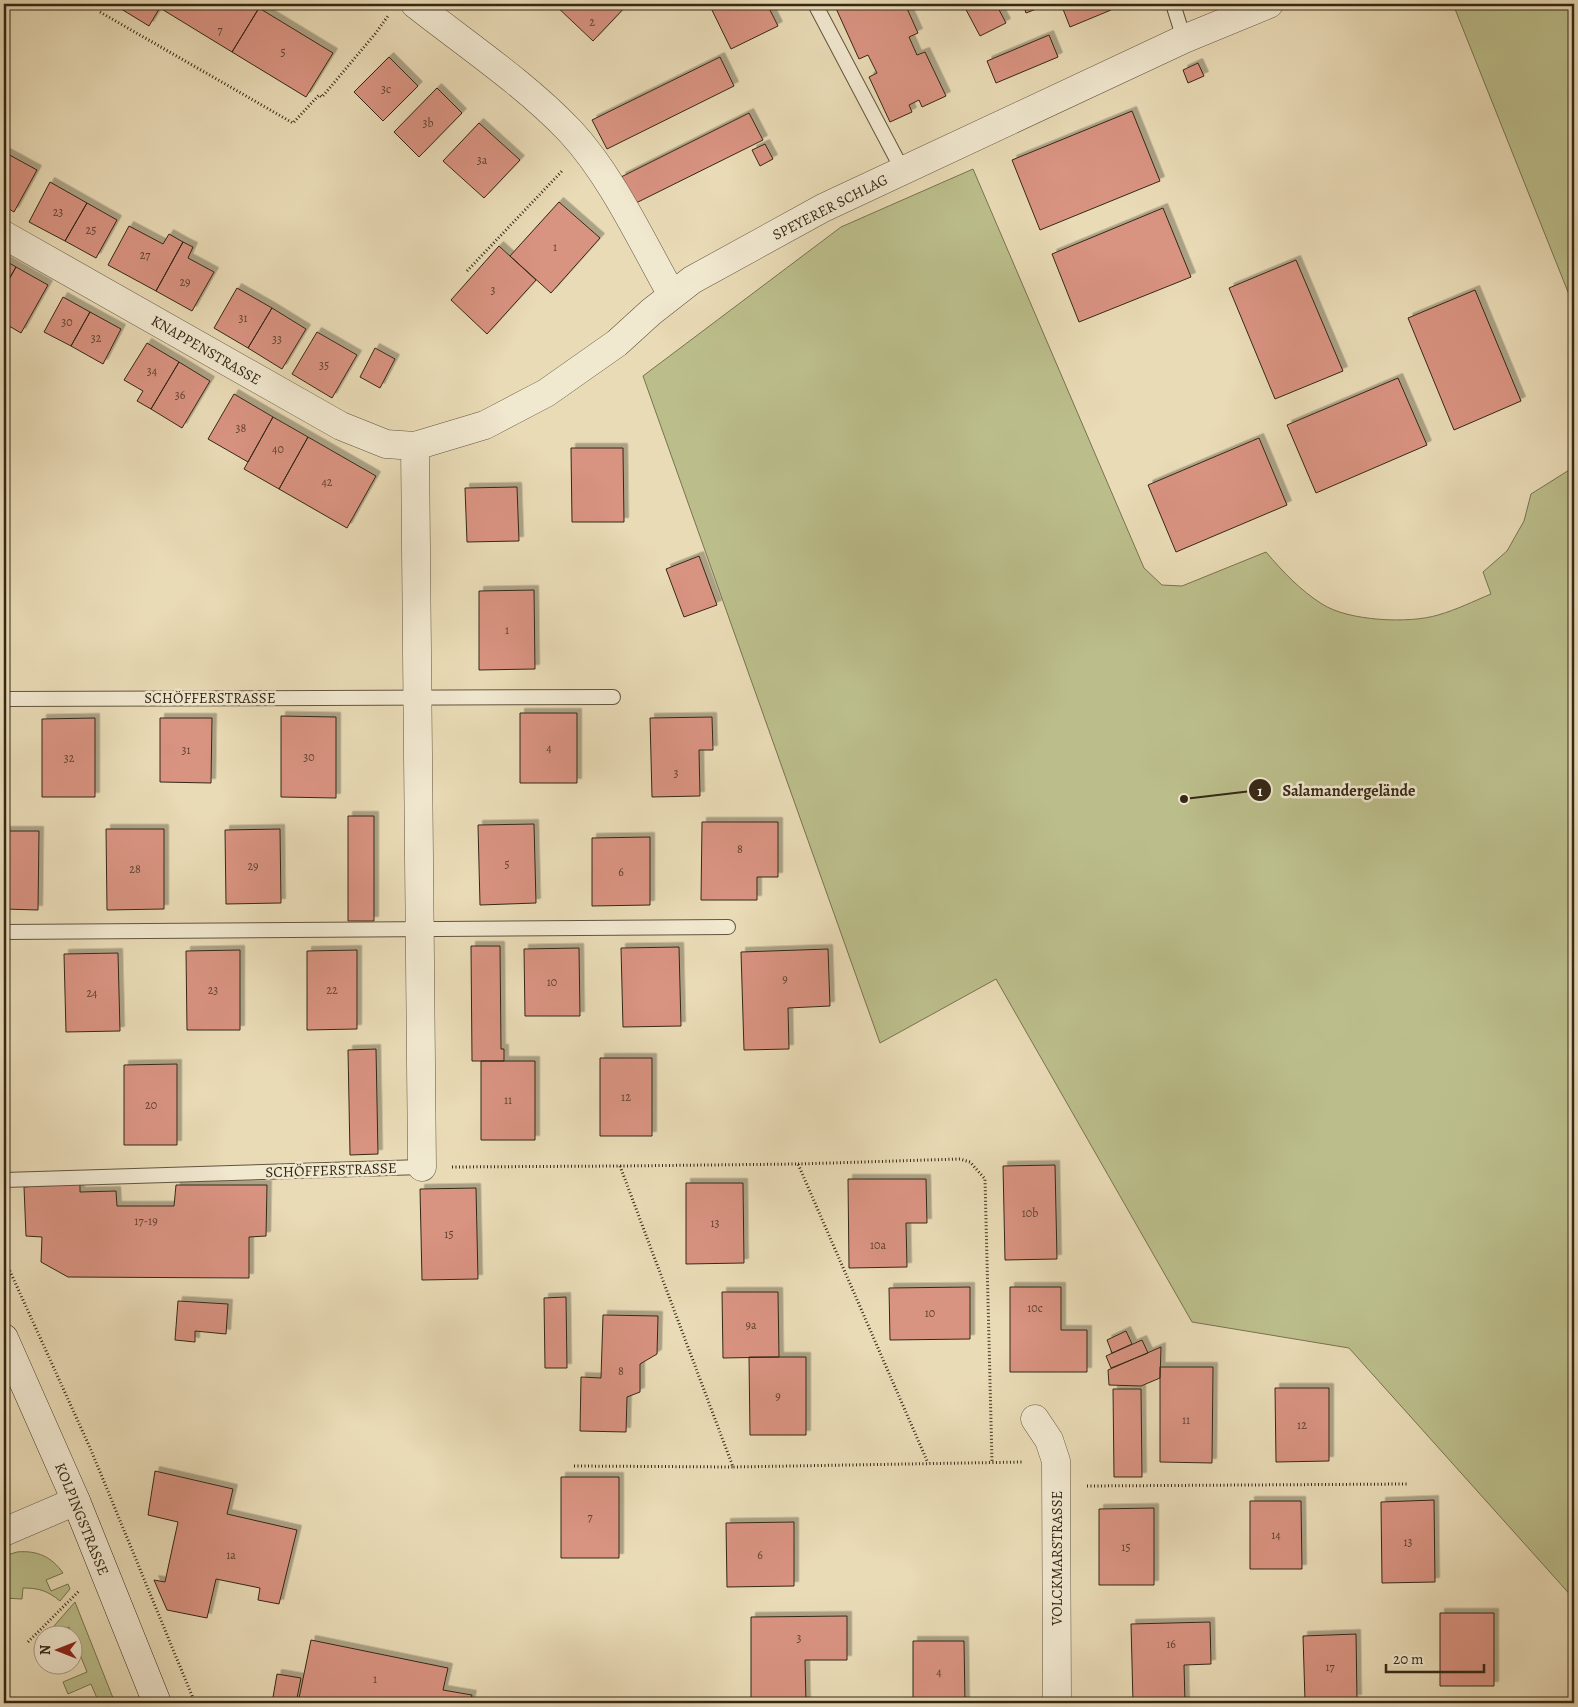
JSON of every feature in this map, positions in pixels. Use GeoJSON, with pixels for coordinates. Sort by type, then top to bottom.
{"type":"FeatureCollection","features":[{"type":"Feature","properties":{"kind":"street","name":"SPEYERER SCHLAG"},"geometry":{"type":"LineString","coordinates":[[415,446],[485,425],[546,393],[616,343],[692,280],[823,208],[1184,39],[1269,4]]}},
{"type":"Feature","properties":{"kind":"street"},"geometry":{"type":"LineString","coordinates":[[403,8],[515,82],[570,132],[584,148],[608,183],[672,295]]}},
{"type":"Feature","properties":{"kind":"street","name":"KNAPPENSTRASSE"},"geometry":{"type":"LineString","coordinates":[[4,235],[341,426],[386,444],[415,446]]}},
{"type":"Feature","properties":{"kind":"street"},"geometry":{"type":"LineString","coordinates":[[415,446],[422,1167]]}},
{"type":"Feature","properties":{"kind":"street","name":"KOLPINGSTRASSE"},"geometry":{"type":"LineString","coordinates":[[4,1338],[76,1501],[156,1703]]}},
{"type":"Feature","properties":{"kind":"street","name":"VOLCKMARSTRASSE"},"geometry":{"type":"LineString","coordinates":[[1035,1419],[1049,1440],[1056,1474],[1057,1703]]}},
{"type":"Feature","properties":{"kind":"street"},"geometry":{"type":"LineString","coordinates":[[4,1532],[76,1501]]}},
{"type":"Feature","properties":{"kind":"lane"},"geometry":{"type":"LineString","coordinates":[[815,4],[903,171]]}},
{"type":"Feature","properties":{"kind":"lane"},"geometry":{"type":"LineString","coordinates":[[1173,4],[1184,39]]}},
{"type":"Feature","properties":{"kind":"lane","name":"SCHÖFFERSTRASSE"},"geometry":{"type":"LineString","coordinates":[[4,699],[613,697]]}},
{"type":"Feature","properties":{"kind":"lane"},"geometry":{"type":"LineString","coordinates":[[4,932],[728,927]]}},
{"type":"Feature","properties":{"kind":"lane","name":"SCHÖFFERSTRASSE"},"geometry":{"type":"LineString","coordinates":[[4,1180],[422,1167]]}},
{"type":"Feature","properties":{"kind":"path"},"geometry":{"type":"LineString","coordinates":[[100,12],[293,123],[318,95],[322,97],[375,34],[403,8]]}},
{"type":"Feature","properties":{"kind":"path"},"geometry":{"type":"LineString","coordinates":[[467,271],[584,148]]}},
{"type":"Feature","properties":{"kind":"path"},"geometry":{"type":"LineString","coordinates":[[422,1167],[798,1164],[960,1159],[970,1162],[985,1179],[992,1462]]}},
{"type":"Feature","properties":{"kind":"path"},"geometry":{"type":"LineString","coordinates":[[798,1164],[928,1463]]}},
{"type":"Feature","properties":{"kind":"path"},"geometry":{"type":"LineString","coordinates":[[620,1166],[733,1467]]}},
{"type":"Feature","properties":{"kind":"path"},"geometry":{"type":"LineString","coordinates":[[574,1466],[733,1467],[992,1462],[1056,1474],[1407,1484]]}},
{"type":"Feature","properties":{"kind":"path"},"geometry":{"type":"LineString","coordinates":[[28,1642],[80,1590]]}},
{"type":"Feature","properties":{"kind":"green space"},"geometry":{"type":"Polygon","coordinates":[[[1453,4],[1574,4],[1574,307],[1453,4]]]}},
{"type":"Feature","properties":{"kind":"green space"},"geometry":{"type":"Polygon","coordinates":[[[973,169],[1144,568],[1162,585],[1182,586],[1266,552],[1299,587],[1314,599],[1333,610],[1362,617],[1395,620],[1426,618],[1438,615],[1491,594],[1483,572],[1507,551],[1524,521],[1531,494],[1574,467],[1574,1599],[1349,1348],[1192,1322],[996,979],[880,1043],[643,376],[841,227],[973,169]]]}},
{"type":"Feature","properties":{"kind":"green space"},"geometry":{"type":"Polygon","coordinates":[[[17,1552],[31,1552],[43,1556],[59,1567],[63,1573],[46,1580],[51,1591],[68,1584],[70,1589],[60,1601],[39,1589],[29,1588],[23,1588],[22,1599],[4,1598],[4,1556],[17,1552]]]}},
{"type":"Feature","properties":{"kind":"green space"},"geometry":{"type":"Polygon","coordinates":[[[75,1602],[115,1703],[99,1703],[91,1684],[68,1694],[63,1682],[87,1672],[82,1660],[82,1624],[56,1624],[75,1602]]]}},
{"type":"Feature","properties":{"kind":"building"},"geometry":{"type":"Polygon","coordinates":[[[113,4],[162,4],[149,26],[113,4]]]}},
{"type":"Feature","properties":{"kind":"building"},"geometry":{"type":"Polygon","coordinates":[[[162,4],[252,4],[259,8],[232,52],[160,8],[162,4]]]}},
{"type":"Feature","properties":{"kind":"building"},"geometry":{"type":"Polygon","coordinates":[[[554,4],[628,4],[593,41],[554,4]]]}},
{"type":"Feature","properties":{"kind":"building"},"geometry":{"type":"Polygon","coordinates":[[[709,4],[767,4],[778,26],[731,49],[709,4]]]}},
{"type":"Feature","properties":{"kind":"building"},"geometry":{"type":"Polygon","coordinates":[[[834,4],[905,4],[918,33],[909,37],[917,55],[925,52],[946,96],[922,107],[919,100],[909,105],[912,112],[890,122],[869,77],[877,73],[868,55],[859,59],[834,4]]]}},
{"type":"Feature","properties":{"kind":"building"},"geometry":{"type":"Polygon","coordinates":[[[963,4],[996,4],[1006,23],[980,36],[963,4]]]}},
{"type":"Feature","properties":{"kind":"building"},"geometry":{"type":"Polygon","coordinates":[[[1023,4],[1049,4],[1026,13],[1023,4]]]}},
{"type":"Feature","properties":{"kind":"building"},"geometry":{"type":"Polygon","coordinates":[[[1061,4],[1108,4],[1111,10],[1070,27],[1061,4]]]}},
{"type":"Feature","properties":{"kind":"building"},"geometry":{"type":"Polygon","coordinates":[[[259,8],[333,53],[306,97],[232,52],[259,8]]]}},
{"type":"Feature","properties":{"kind":"building"},"geometry":{"type":"Polygon","coordinates":[[[1049,35],[1058,57],[996,83],[987,61],[1049,35]]]}},
{"type":"Feature","properties":{"kind":"building"},"geometry":{"type":"Polygon","coordinates":[[[389,57],[418,86],[383,121],[354,92],[389,57]]]}},
{"type":"Feature","properties":{"kind":"building"},"geometry":{"type":"Polygon","coordinates":[[[720,57],[734,86],[607,149],[592,120],[720,57]]]}},
{"type":"Feature","properties":{"kind":"building"},"geometry":{"type":"Polygon","coordinates":[[[1198,63],[1204,76],[1188,83],[1183,70],[1198,63]]]}},
{"type":"Feature","properties":{"kind":"building"},"geometry":{"type":"Polygon","coordinates":[[[437,88],[462,113],[419,157],[394,132],[437,88]]]}},
{"type":"Feature","properties":{"kind":"building"},"geometry":{"type":"Polygon","coordinates":[[[1132,111],[1160,181],[1040,230],[1012,160],[1132,111]]]}},
{"type":"Feature","properties":{"kind":"building"},"geometry":{"type":"Polygon","coordinates":[[[749,113],[763,140],[634,204],[621,177],[749,113]]]}},
{"type":"Feature","properties":{"kind":"building"},"geometry":{"type":"Polygon","coordinates":[[[479,123],[520,160],[484,198],[443,161],[479,123]]]}},
{"type":"Feature","properties":{"kind":"building"},"geometry":{"type":"Polygon","coordinates":[[[765,144],[773,159],[760,166],[752,150],[765,144]]]}},
{"type":"Feature","properties":{"kind":"building"},"geometry":{"type":"Polygon","coordinates":[[[4,152],[37,170],[14,212],[4,206],[4,152]]]}},
{"type":"Feature","properties":{"kind":"building"},"geometry":{"type":"Polygon","coordinates":[[[50,182],[87,203],[65,241],[29,222],[50,182]]]}},
{"type":"Feature","properties":{"kind":"building"},"geometry":{"type":"Polygon","coordinates":[[[559,202],[600,238],[551,293],[510,256],[559,202]]]}},
{"type":"Feature","properties":{"kind":"building"},"geometry":{"type":"Polygon","coordinates":[[[87,203],[117,220],[96,258],[65,241],[87,203]]]}},
{"type":"Feature","properties":{"kind":"building"},"geometry":{"type":"Polygon","coordinates":[[[1163,208],[1191,277],[1079,322],[1052,254],[1163,208]]]}},
{"type":"Feature","properties":{"kind":"building"},"geometry":{"type":"Polygon","coordinates":[[[129,226],[163,244],[169,234],[183,242],[156,291],[108,265],[129,226]]]}},
{"type":"Feature","properties":{"kind":"building"},"geometry":{"type":"Polygon","coordinates":[[[183,242],[193,247],[188,258],[214,272],[192,311],[156,291],[183,242]]]}},
{"type":"Feature","properties":{"kind":"building"},"geometry":{"type":"Polygon","coordinates":[[[499,246],[536,280],[487,334],[451,300],[499,246]]]}},
{"type":"Feature","properties":{"kind":"building"},"geometry":{"type":"Polygon","coordinates":[[[4,260],[16,267],[4,288],[4,260]]]}},
{"type":"Feature","properties":{"kind":"building"},"geometry":{"type":"Polygon","coordinates":[[[1296,260],[1343,371],[1275,399],[1229,288],[1296,260]]]}},
{"type":"Feature","properties":{"kind":"building"},"geometry":{"type":"Polygon","coordinates":[[[16,267],[48,285],[21,333],[4,323],[4,288],[16,267]]]}},
{"type":"Feature","properties":{"kind":"building"},"geometry":{"type":"Polygon","coordinates":[[[237,288],[272,308],[248,348],[214,328],[237,288]]]}},
{"type":"Feature","properties":{"kind":"building"},"geometry":{"type":"Polygon","coordinates":[[[1475,290],[1521,401],[1454,430],[1408,318],[1475,290]]]}},
{"type":"Feature","properties":{"kind":"building"},"geometry":{"type":"Polygon","coordinates":[[[63,297],[90,312],[71,346],[44,332],[63,297]]]}},
{"type":"Feature","properties":{"kind":"building"},"geometry":{"type":"Polygon","coordinates":[[[272,308],[306,329],[282,369],[248,348],[272,308]]]}},
{"type":"Feature","properties":{"kind":"building"},"geometry":{"type":"Polygon","coordinates":[[[90,312],[121,329],[103,364],[71,346],[90,312]]]}},
{"type":"Feature","properties":{"kind":"building"},"geometry":{"type":"Polygon","coordinates":[[[317,332],[357,355],[332,398],[292,374],[317,332]]]}},
{"type":"Feature","properties":{"kind":"building"},"geometry":{"type":"Polygon","coordinates":[[[147,343],[179,362],[151,409],[137,401],[143,391],[124,380],[147,343]]]}},
{"type":"Feature","properties":{"kind":"building"},"geometry":{"type":"Polygon","coordinates":[[[375,348],[395,359],[380,388],[360,377],[375,348]]]}},
{"type":"Feature","properties":{"kind":"building"},"geometry":{"type":"Polygon","coordinates":[[[179,362],[210,381],[182,428],[151,409],[179,362]]]}},
{"type":"Feature","properties":{"kind":"building"},"geometry":{"type":"Polygon","coordinates":[[[1398,378],[1427,445],[1316,493],[1287,425],[1398,378]]]}},
{"type":"Feature","properties":{"kind":"building"},"geometry":{"type":"Polygon","coordinates":[[[234,394],[273,417],[248,462],[208,439],[234,394]]]}},
{"type":"Feature","properties":{"kind":"building"},"geometry":{"type":"Polygon","coordinates":[[[273,417],[308,437],[279,489],[244,469],[273,417]]]}},
{"type":"Feature","properties":{"kind":"building"},"geometry":{"type":"Polygon","coordinates":[[[308,437],[376,476],[347,528],[279,489],[308,437]]]}},
{"type":"Feature","properties":{"kind":"building"},"geometry":{"type":"Polygon","coordinates":[[[1259,438],[1287,505],[1176,552],[1148,485],[1259,438]]]}},
{"type":"Feature","properties":{"kind":"building"},"geometry":{"type":"Polygon","coordinates":[[[571,448],[623,448],[624,522],[572,522],[571,448]]]}},
{"type":"Feature","properties":{"kind":"building"},"geometry":{"type":"Polygon","coordinates":[[[517,487],[519,541],[467,542],[465,488],[517,487]]]}},
{"type":"Feature","properties":{"kind":"building"},"geometry":{"type":"Polygon","coordinates":[[[699,556],[717,605],[684,617],[666,569],[699,556]]]}},
{"type":"Feature","properties":{"kind":"building"},"geometry":{"type":"Polygon","coordinates":[[[534,590],[535,669],[479,670],[479,591],[534,590]]]}},
{"type":"Feature","properties":{"kind":"building"},"geometry":{"type":"Polygon","coordinates":[[[520,713],[577,713],[577,783],[520,783],[520,713]]]}},
{"type":"Feature","properties":{"kind":"building"},"geometry":{"type":"Polygon","coordinates":[[[281,716],[336,717],[336,798],[281,797],[281,716]]]}},
{"type":"Feature","properties":{"kind":"building"},"geometry":{"type":"Polygon","coordinates":[[[712,717],[713,750],[699,750],[700,796],[652,797],[650,718],[712,717]]]}},
{"type":"Feature","properties":{"kind":"building"},"geometry":{"type":"Polygon","coordinates":[[[95,718],[95,797],[42,797],[42,719],[95,718]]]}},
{"type":"Feature","properties":{"kind":"building"},"geometry":{"type":"Polygon","coordinates":[[[160,718],[212,718],[211,783],[160,782],[160,718]]]}},
{"type":"Feature","properties":{"kind":"building"},"geometry":{"type":"Polygon","coordinates":[[[348,816],[374,816],[374,921],[348,921],[348,816]]]}},
{"type":"Feature","properties":{"kind":"building"},"geometry":{"type":"Polygon","coordinates":[[[702,822],[778,822],[778,877],[757,877],[757,900],[701,900],[702,822]]]}},
{"type":"Feature","properties":{"kind":"building"},"geometry":{"type":"Polygon","coordinates":[[[534,824],[536,903],[480,905],[478,825],[534,824]]]}},
{"type":"Feature","properties":{"kind":"building"},"geometry":{"type":"Polygon","coordinates":[[[106,829],[164,829],[164,909],[107,910],[106,829]]]}},
{"type":"Feature","properties":{"kind":"building"},"geometry":{"type":"Polygon","coordinates":[[[280,829],[281,903],[226,904],[225,830],[280,829]]]}},
{"type":"Feature","properties":{"kind":"building"},"geometry":{"type":"Polygon","coordinates":[[[4,831],[39,831],[38,910],[4,909],[4,831]]]}},
{"type":"Feature","properties":{"kind":"building"},"geometry":{"type":"Polygon","coordinates":[[[650,837],[650,905],[592,906],[592,838],[650,837]]]}},
{"type":"Feature","properties":{"kind":"building"},"geometry":{"type":"Polygon","coordinates":[[[471,946],[500,946],[501,1049],[504,1049],[504,1061],[472,1061],[471,946]]]}},
{"type":"Feature","properties":{"kind":"building"},"geometry":{"type":"Polygon","coordinates":[[[679,947],[681,1026],[623,1027],[621,948],[679,947]]]}},
{"type":"Feature","properties":{"kind":"building"},"geometry":{"type":"Polygon","coordinates":[[[579,948],[580,1016],[525,1016],[524,949],[579,948]]]}},
{"type":"Feature","properties":{"kind":"building"},"geometry":{"type":"Polygon","coordinates":[[[828,949],[830,1006],[788,1008],[789,1049],[744,1050],[741,952],[828,949]]]}},
{"type":"Feature","properties":{"kind":"building"},"geometry":{"type":"Polygon","coordinates":[[[240,950],[240,1030],[187,1030],[186,951],[240,950]]]}},
{"type":"Feature","properties":{"kind":"building"},"geometry":{"type":"Polygon","coordinates":[[[357,950],[357,1029],[307,1030],[307,951],[357,950]]]}},
{"type":"Feature","properties":{"kind":"building"},"geometry":{"type":"Polygon","coordinates":[[[4,953],[5,953],[4,996],[4,953]]]}},
{"type":"Feature","properties":{"kind":"building"},"geometry":{"type":"Polygon","coordinates":[[[118,953],[120,1031],[66,1032],[64,954],[118,953]]]}},
{"type":"Feature","properties":{"kind":"building"},"geometry":{"type":"Polygon","coordinates":[[[376,1049],[378,1154],[350,1155],[348,1050],[376,1049]]]}},
{"type":"Feature","properties":{"kind":"building"},"geometry":{"type":"Polygon","coordinates":[[[600,1058],[652,1058],[652,1136],[600,1136],[600,1058]]]}},
{"type":"Feature","properties":{"kind":"building"},"geometry":{"type":"Polygon","coordinates":[[[481,1061],[535,1061],[535,1140],[481,1140],[481,1061]]]}},
{"type":"Feature","properties":{"kind":"building"},"geometry":{"type":"Polygon","coordinates":[[[177,1064],[177,1145],[124,1145],[124,1065],[177,1064]]]}},
{"type":"Feature","properties":{"kind":"building"},"geometry":{"type":"Polygon","coordinates":[[[1055,1165],[1057,1259],[1005,1260],[1003,1166],[1055,1165]]]}},
{"type":"Feature","properties":{"kind":"building"},"geometry":{"type":"Polygon","coordinates":[[[848,1179],[926,1179],[927,1223],[906,1223],[907,1267],[849,1268],[848,1179]]]}},
{"type":"Feature","properties":{"kind":"building"},"geometry":{"type":"Polygon","coordinates":[[[80,1183],[80,1192],[116,1191],[117,1206],[174,1206],[176,1185],[267,1185],[266,1236],[249,1237],[249,1278],[68,1277],[41,1262],[42,1237],[26,1236],[24,1187],[80,1183]]]}},
{"type":"Feature","properties":{"kind":"building"},"geometry":{"type":"Polygon","coordinates":[[[686,1183],[743,1183],[744,1263],[686,1264],[686,1183]]]}},
{"type":"Feature","properties":{"kind":"building"},"geometry":{"type":"Polygon","coordinates":[[[476,1188],[478,1279],[422,1280],[420,1189],[476,1188]]]}},
{"type":"Feature","properties":{"kind":"building"},"geometry":{"type":"Polygon","coordinates":[[[970,1287],[970,1339],[890,1340],[889,1288],[970,1287]]]}},
{"type":"Feature","properties":{"kind":"building"},"geometry":{"type":"Polygon","coordinates":[[[1010,1287],[1061,1287],[1061,1330],[1087,1330],[1087,1372],[1010,1372],[1010,1287]]]}},
{"type":"Feature","properties":{"kind":"building"},"geometry":{"type":"Polygon","coordinates":[[[722,1292],[778,1292],[779,1357],[723,1358],[722,1292]]]}},
{"type":"Feature","properties":{"kind":"building"},"geometry":{"type":"Polygon","coordinates":[[[566,1297],[567,1368],[545,1368],[544,1298],[566,1297]]]}},
{"type":"Feature","properties":{"kind":"building"},"geometry":{"type":"Polygon","coordinates":[[[178,1301],[228,1304],[226,1334],[195,1331],[195,1342],[175,1340],[178,1301]]]}},
{"type":"Feature","properties":{"kind":"building"},"geometry":{"type":"Polygon","coordinates":[[[603,1315],[658,1316],[657,1354],[640,1364],[640,1392],[627,1397],[626,1432],[580,1431],[581,1377],[601,1378],[603,1315]]]}},
{"type":"Feature","properties":{"kind":"building"},"geometry":{"type":"Polygon","coordinates":[[[1126,1331],[1132,1344],[1112,1353],[1107,1340],[1126,1331]]]}},
{"type":"Feature","properties":{"kind":"building"},"geometry":{"type":"Polygon","coordinates":[[[1142,1340],[1148,1353],[1111,1368],[1106,1356],[1142,1340]]]}},
{"type":"Feature","properties":{"kind":"building"},"geometry":{"type":"Polygon","coordinates":[[[1161,1347],[1160,1378],[1141,1386],[1109,1385],[1108,1370],[1161,1347]]]}},
{"type":"Feature","properties":{"kind":"building"},"geometry":{"type":"Polygon","coordinates":[[[749,1357],[806,1357],[806,1435],[750,1435],[749,1357]]]}},
{"type":"Feature","properties":{"kind":"building"},"geometry":{"type":"Polygon","coordinates":[[[1160,1367],[1213,1367],[1212,1463],[1160,1462],[1160,1367]]]}},
{"type":"Feature","properties":{"kind":"building"},"geometry":{"type":"Polygon","coordinates":[[[1275,1388],[1329,1388],[1329,1461],[1276,1462],[1275,1388]]]}},
{"type":"Feature","properties":{"kind":"building"},"geometry":{"type":"Polygon","coordinates":[[[1113,1389],[1141,1389],[1142,1477],[1114,1477],[1113,1389]]]}},
{"type":"Feature","properties":{"kind":"building"},"geometry":{"type":"Polygon","coordinates":[[[155,1471],[233,1489],[227,1514],[297,1530],[279,1604],[258,1600],[260,1588],[216,1579],[207,1618],[167,1610],[154,1580],[165,1582],[178,1522],[148,1515],[155,1471]]]}},
{"type":"Feature","properties":{"kind":"building"},"geometry":{"type":"Polygon","coordinates":[[[561,1477],[619,1477],[619,1558],[561,1558],[561,1477]]]}},
{"type":"Feature","properties":{"kind":"building"},"geometry":{"type":"Polygon","coordinates":[[[1434,1500],[1435,1582],[1382,1583],[1381,1502],[1434,1500]]]}},
{"type":"Feature","properties":{"kind":"building"},"geometry":{"type":"Polygon","coordinates":[[[1250,1501],[1301,1501],[1302,1569],[1250,1569],[1250,1501]]]}},
{"type":"Feature","properties":{"kind":"building"},"geometry":{"type":"Polygon","coordinates":[[[1154,1508],[1154,1585],[1099,1585],[1099,1509],[1154,1508]]]}},
{"type":"Feature","properties":{"kind":"building"},"geometry":{"type":"Polygon","coordinates":[[[794,1522],[794,1586],[727,1587],[726,1523],[794,1522]]]}},
{"type":"Feature","properties":{"kind":"building"},"geometry":{"type":"Polygon","coordinates":[[[1440,1613],[1494,1613],[1494,1686],[1440,1686],[1440,1613]]]}},
{"type":"Feature","properties":{"kind":"building"},"geometry":{"type":"Polygon","coordinates":[[[847,1616],[847,1660],[805,1660],[806,1703],[751,1703],[751,1617],[847,1616]]]}},
{"type":"Feature","properties":{"kind":"building"},"geometry":{"type":"Polygon","coordinates":[[[1210,1622],[1211,1664],[1184,1665],[1185,1703],[1133,1703],[1131,1624],[1210,1622]]]}},
{"type":"Feature","properties":{"kind":"building"},"geometry":{"type":"Polygon","coordinates":[[[1356,1634],[1357,1699],[1305,1701],[1303,1636],[1356,1634]]]}},
{"type":"Feature","properties":{"kind":"building"},"geometry":{"type":"Polygon","coordinates":[[[311,1640],[448,1668],[443,1690],[472,1695],[470,1703],[298,1703],[311,1640]]]}},
{"type":"Feature","properties":{"kind":"building"},"geometry":{"type":"Polygon","coordinates":[[[913,1641],[964,1641],[965,1703],[913,1703],[913,1641]]]}},
{"type":"Feature","properties":{"kind":"building"},"geometry":{"type":"Polygon","coordinates":[[[277,1674],[301,1678],[296,1703],[272,1703],[277,1674]]]}},
{"type":"Feature","properties":{"kind":"place","name":"Salamandergelände"},"geometry":{"type":"Point","coordinates":[1184,799]}}]}
